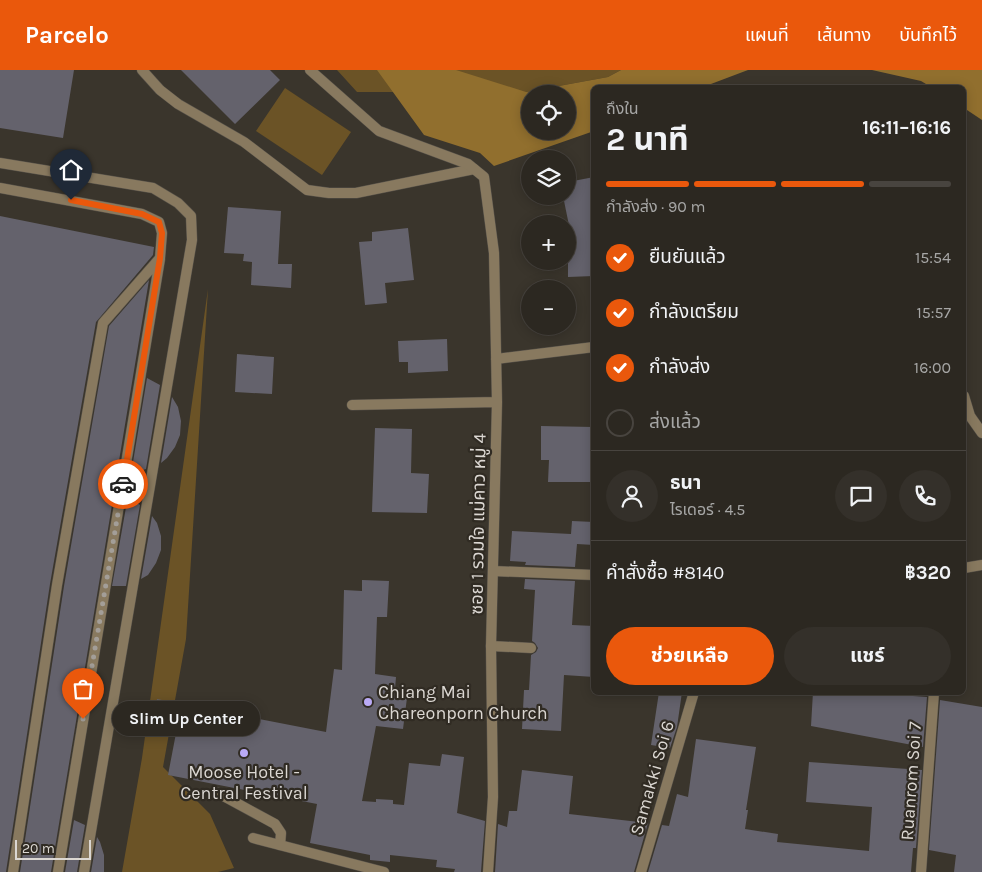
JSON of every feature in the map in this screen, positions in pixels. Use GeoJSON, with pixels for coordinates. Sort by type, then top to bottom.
{"type":"FeatureCollection","features":[{"type":"Feature","properties":{"kind":"street"},"geometry":{"type":"LineString","coordinates":[[142,70],[160,90],[178,104],[244,142],[307,190],[329,193],[356,192],[474,169]]}},
{"type":"Feature","properties":{"kind":"street"},"geometry":{"type":"LineString","coordinates":[[310,70],[379,131],[468,164],[474,169]]}},
{"type":"Feature","properties":{"kind":"street"},"geometry":{"type":"LineString","coordinates":[[0,163],[153,188],[178,203],[191,216],[192,240],[84,872]]}},
{"type":"Feature","properties":{"kind":"street","name":"ซอย 1 รวมใจ แม่คาว หมู่ 4"},"geometry":{"type":"LineString","coordinates":[[474,169],[484,177],[494,253],[497,402],[491,646],[493,796],[488,872]]}},
{"type":"Feature","properties":{"kind":"street"},"geometry":{"type":"LineString","coordinates":[[0,188],[142,214],[159,222],[162,233],[160,258],[58,872]]}},
{"type":"Feature","properties":{"kind":"street"},"geometry":{"type":"LineString","coordinates":[[12,872],[57,585],[103,323],[160,258]]}},
{"type":"Feature","properties":{"kind":"street"},"geometry":{"type":"LineString","coordinates":[[496,359],[591,347]]}},
{"type":"Feature","properties":{"kind":"street"},"geometry":{"type":"LineString","coordinates":[[352,405],[497,402]]}},
{"type":"Feature","properties":{"kind":"street"},"geometry":{"type":"LineString","coordinates":[[966,403],[970,416],[982,433]]}},
{"type":"Feature","properties":{"kind":"street"},"geometry":{"type":"LineString","coordinates":[[966,568],[982,565]]}},
{"type":"Feature","properties":{"kind":"street"},"geometry":{"type":"LineString","coordinates":[[493,571],[591,574]]}},
{"type":"Feature","properties":{"kind":"street"},"geometry":{"type":"LineString","coordinates":[[491,646],[531,648]]}},
{"type":"Feature","properties":{"kind":"street","name":"Samakki Soi 6"},"geometry":{"type":"LineString","coordinates":[[641,872],[693,695]]}},
{"type":"Feature","properties":{"kind":"street","name":"Ruanrom Soi 7"},"geometry":{"type":"LineString","coordinates":[[921,872],[934,695]]}},
{"type":"Feature","properties":{"kind":"street"},"geometry":{"type":"LineString","coordinates":[[218,793],[275,824],[281,833],[280,845]]}},
{"type":"Feature","properties":{"kind":"street"},"geometry":{"type":"LineString","coordinates":[[253,838],[384,872]]}},
{"type":"Feature","properties":{"kind":"shaded area"},"geometry":{"type":"Polygon","coordinates":[[[337,70],[621,70],[608,77],[564,85],[521,85],[521,92],[357,92],[337,70]]]}},
{"type":"Feature","properties":{"kind":"shaded area"},"geometry":{"type":"Polygon","coordinates":[[[377,70],[456,70],[521,90],[521,140],[568,140],[540,150],[521,150],[521,157],[494,166],[480,153],[424,135],[377,70]]]}},
{"type":"Feature","properties":{"kind":"shaded area"},"geometry":{"type":"Polygon","coordinates":[[[621,70],[748,70],[708,85],[591,85],[591,132],[576,137],[576,85],[564,85],[608,77],[621,70]]]}},
{"type":"Feature","properties":{"kind":"shaded area"},"geometry":{"type":"Polygon","coordinates":[[[872,70],[982,70],[982,120],[966,109],[966,85],[928,85],[921,81],[872,70]]]}},
{"type":"Feature","properties":{"kind":"shaded area"},"geometry":{"type":"Polygon","coordinates":[[[285,88],[351,132],[322,175],[256,131],[285,88]]]}},
{"type":"Feature","properties":{"kind":"shaded area"},"geometry":{"type":"Polygon","coordinates":[[[208,289],[186,639],[163,767],[210,814],[234,868],[218,872],[122,872],[142,758],[208,289]]]}},
{"type":"Feature","properties":{"kind":"building"},"geometry":{"type":"Polygon","coordinates":[[[0,70],[74,70],[63,138],[0,128],[0,70]]]}},
{"type":"Feature","properties":{"kind":"building"},"geometry":{"type":"Polygon","coordinates":[[[181,70],[270,70],[280,80],[235,124],[181,70]]]}},
{"type":"Feature","properties":{"kind":"building"},"geometry":{"type":"Polygon","coordinates":[[[591,178],[591,276],[568,277],[568,270],[576,270],[576,215],[567,215],[565,205],[576,205],[576,180],[591,178]]]}},
{"type":"Feature","properties":{"kind":"building"},"geometry":{"type":"Polygon","coordinates":[[[228,207],[281,211],[278,264],[292,264],[291,288],[251,285],[252,262],[243,261],[244,254],[224,253],[228,207]]]}},
{"type":"Feature","properties":{"kind":"building"},"geometry":{"type":"Polygon","coordinates":[[[0,216],[154,247],[153,255],[96,322],[50,584],[6,872],[0,872],[0,216]]]}},
{"type":"Feature","properties":{"kind":"building"},"geometry":{"type":"Polygon","coordinates":[[[408,228],[414,280],[385,283],[387,303],[365,305],[359,242],[372,241],[372,232],[408,228]]]}},
{"type":"Feature","properties":{"kind":"building"},"geometry":{"type":"Polygon","coordinates":[[[149,280],[116,479],[109,482],[115,487],[51,872],[20,872],[64,586],[109,326],[149,280]]]}},
{"type":"Feature","properties":{"kind":"building"},"geometry":{"type":"Polygon","coordinates":[[[447,339],[448,371],[408,373],[408,362],[399,362],[398,341],[447,339]]]}},
{"type":"Feature","properties":{"kind":"building"},"geometry":{"type":"Polygon","coordinates":[[[237,354],[274,357],[272,394],[235,392],[237,354]]]}},
{"type":"Feature","properties":{"kind":"building"},"geometry":{"type":"Polygon","coordinates":[[[147,378],[160,385],[146,469],[131,474],[147,378]]]}},
{"type":"Feature","properties":{"kind":"building"},"geometry":{"type":"Polygon","coordinates":[[[172,397],[178,407],[181,421],[180,435],[175,447],[161,463],[172,397]]]}},
{"type":"Feature","properties":{"kind":"building"},"geometry":{"type":"Polygon","coordinates":[[[541,426],[591,427],[591,482],[548,482],[549,460],[541,460],[541,426]]]}},
{"type":"Feature","properties":{"kind":"building"},"geometry":{"type":"Polygon","coordinates":[[[375,428],[412,429],[411,473],[429,474],[427,513],[372,512],[375,428]]]}},
{"type":"Feature","properties":{"kind":"building"},"geometry":{"type":"Polygon","coordinates":[[[128,496],[140,505],[126,586],[112,586],[128,496]]]}},
{"type":"Feature","properties":{"kind":"building"},"geometry":{"type":"Polygon","coordinates":[[[152,516],[157,523],[161,536],[161,550],[156,563],[148,575],[141,579],[152,516]]]}},
{"type":"Feature","properties":{"kind":"building"},"geometry":{"type":"Polygon","coordinates":[[[572,521],[591,522],[591,545],[577,544],[575,567],[525,565],[526,562],[510,561],[512,531],[571,534],[572,521]]]}},
{"type":"Feature","properties":{"kind":"building"},"geometry":{"type":"Polygon","coordinates":[[[525,579],[575,581],[572,625],[591,626],[591,677],[564,675],[561,731],[522,729],[524,690],[529,690],[531,655],[538,648],[532,641],[535,590],[524,589],[525,579]]]}},
{"type":"Feature","properties":{"kind":"building"},"geometry":{"type":"Polygon","coordinates":[[[362,580],[389,581],[387,617],[377,617],[375,674],[396,677],[395,689],[408,690],[403,729],[376,726],[362,801],[376,802],[376,799],[393,800],[393,804],[404,805],[409,763],[440,766],[442,754],[464,757],[457,813],[485,821],[481,872],[454,872],[455,869],[436,867],[437,860],[390,855],[390,862],[370,860],[370,855],[310,843],[317,804],[168,775],[177,728],[153,725],[157,699],[326,732],[334,669],[342,670],[344,590],[362,591],[362,580]]]}},
{"type":"Feature","properties":{"kind":"building"},"geometry":{"type":"Polygon","coordinates":[[[659,695],[682,695],[677,727],[670,748],[651,745],[659,695]]]}},
{"type":"Feature","properties":{"kind":"building"},"geometry":{"type":"Polygon","coordinates":[[[813,695],[899,695],[927,697],[923,747],[811,726],[813,695]]]}},
{"type":"Feature","properties":{"kind":"building"},"geometry":{"type":"Polygon","coordinates":[[[940,700],[982,707],[982,872],[954,872],[956,855],[929,850],[940,700]]]}},
{"type":"Feature","properties":{"kind":"building"},"geometry":{"type":"Polygon","coordinates":[[[696,739],[756,747],[746,810],[748,810],[745,829],[778,834],[777,842],[869,851],[872,807],[806,802],[809,762],[922,770],[916,848],[913,848],[911,872],[648,872],[662,825],[669,826],[677,794],[688,797],[696,739]]]}},
{"type":"Feature","properties":{"kind":"building"},"geometry":{"type":"Polygon","coordinates":[[[522,770],[573,776],[569,814],[648,823],[634,872],[495,872],[498,824],[507,827],[509,811],[517,811],[522,770]]]}},
{"type":"Feature","properties":{"kind":"building"},"geometry":{"type":"Polygon","coordinates":[[[74,820],[85,825],[77,872],[65,872],[74,820]]]}},
{"type":"Feature","properties":{"kind":"building"},"geometry":{"type":"Polygon","coordinates":[[[97,837],[104,855],[104,872],[91,872],[97,837]]]}},
{"type":"Feature","properties":{"kind":"way so far"},"geometry":{"type":"LineString","coordinates":[[83,719],[123,484]]}},
{"type":"Feature","properties":{"kind":"place","name":"Chiang Mai Chareonporn Church"},"geometry":{"type":"Point","coordinates":[368,702]}},
{"type":"Feature","properties":{"kind":"place","name":"Slim Up Center"},"geometry":{"type":"Point","coordinates":[83,719]}},
{"type":"Feature","properties":{"kind":"place","name":"Moose Hotel - Central Festival"},"geometry":{"type":"Point","coordinates":[244,753]}},
{"type":"Feature","properties":{"kind":"route"},"geometry":{"type":"LineString","coordinates":[[71,200],[142,214],[159,222],[162,233],[160,258],[123,484]]}}]}
